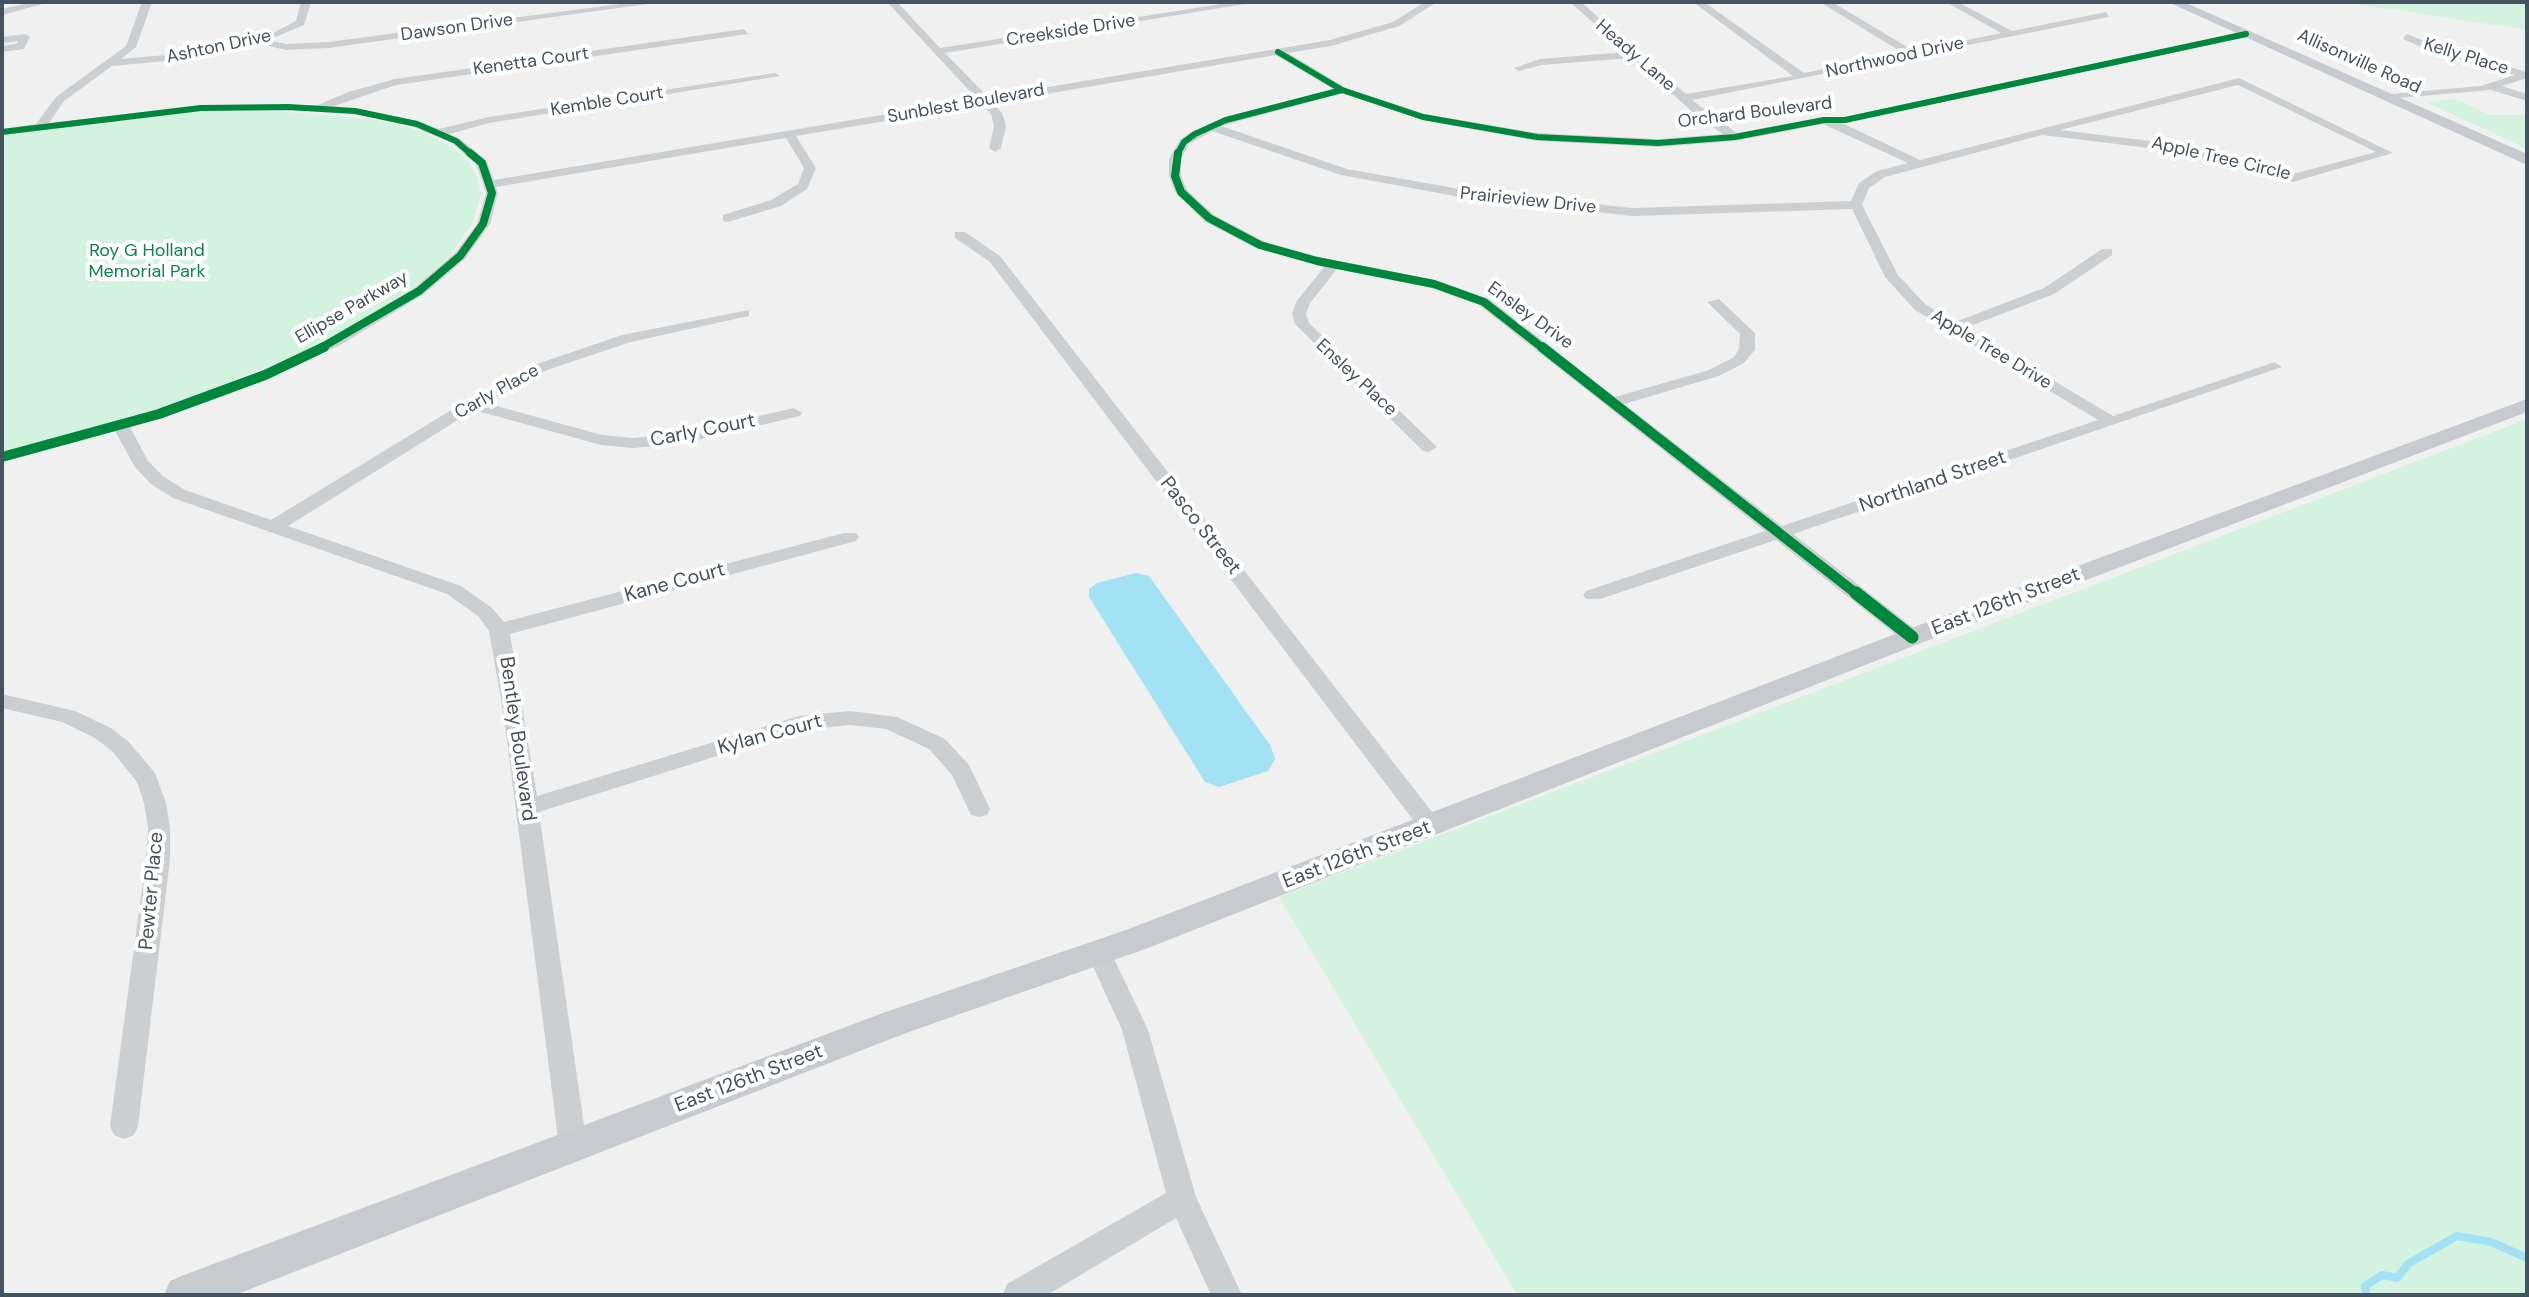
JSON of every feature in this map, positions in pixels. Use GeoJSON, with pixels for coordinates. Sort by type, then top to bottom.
{"type":"FeatureCollection","features":[{"type":"Feature","properties":{"kind":"main road","name":"Allisonville Road"},"geometry":{"type":"LineString","coordinates":[[2174,2],[2527,160]]}},
{"type":"Feature","properties":{"kind":"main road","name":"East 126th Street"},"geometry":{"type":"LineString","coordinates":[[184,1295],[895,1023],[1099,953],[1431,827],[1912,637],[2527,405]]}},
{"type":"Feature","properties":{"kind":"street"},"geometry":{"type":"LineString","coordinates":[[2,12],[45,2]]}},
{"type":"Feature","properties":{"kind":"street"},"geometry":{"type":"LineString","coordinates":[[41,126],[60,99],[113,63],[133,43],[147,2]]}},
{"type":"Feature","properties":{"kind":"street","name":"Ashton Drive"},"geometry":{"type":"LineString","coordinates":[[113,63],[176,58],[257,41],[299,25],[304,19],[306,2]]}},
{"type":"Feature","properties":{"kind":"street","name":"Dawson Drive"},"geometry":{"type":"LineString","coordinates":[[257,41],[286,47],[328,45],[657,2]]}},
{"type":"Feature","properties":{"kind":"street"},"geometry":{"type":"LineString","coordinates":[[892,2],[986,101],[1000,123],[995,148]]}},
{"type":"Feature","properties":{"kind":"street","name":"Creekside Drive"},"geometry":{"type":"LineString","coordinates":[[938,51],[1252,2]]}},
{"type":"Feature","properties":{"kind":"street","name":"Sunblest Boulevard"},"geometry":{"type":"LineString","coordinates":[[492,184],[1278,52],[1373,32],[1414,16],[1432,2]]}},
{"type":"Feature","properties":{"kind":"street","name":"Heady Lane"},"geometry":{"type":"LineString","coordinates":[[1575,2],[1684,98],[1735,137]]}},
{"type":"Feature","properties":{"kind":"street"},"geometry":{"type":"LineString","coordinates":[[1698,2],[1802,77]]}},
{"type":"Feature","properties":{"kind":"street"},"geometry":{"type":"LineString","coordinates":[[1825,2],[1911,54]]}},
{"type":"Feature","properties":{"kind":"street"},"geometry":{"type":"LineString","coordinates":[[1951,2],[2010,34]]}},
{"type":"Feature","properties":{"kind":"street","name":"Northwood Drive"},"geometry":{"type":"LineString","coordinates":[[1684,98],[2106,15],[2092,9]]}},
{"type":"Feature","properties":{"kind":"street","name":"Kenetta Court"},"geometry":{"type":"LineString","coordinates":[[322,108],[359,91],[405,80],[744,32]]}},
{"type":"Feature","properties":{"kind":"street","name":"Orchard Boulevard"},"geometry":{"type":"LineString","coordinates":[[1278,52],[1342,90],[1423,117],[1526,136],[1658,143],[1735,137],[1824,120],[1845,120],[2240,32]]}},
{"type":"Feature","properties":{"kind":"street"},"geometry":{"type":"LineString","coordinates":[[2,40],[25,37],[20,47],[2,49]]}},
{"type":"Feature","properties":{"kind":"street","name":"Kelly Place"},"geometry":{"type":"LineString","coordinates":[[2407,37],[2437,50],[2526,75]]}},
{"type":"Feature","properties":{"kind":"street"},"geometry":{"type":"LineString","coordinates":[[1519,68],[1540,62],[1634,55]]}},
{"type":"Feature","properties":{"kind":"street"},"geometry":{"type":"LineString","coordinates":[[2390,97],[2493,87],[2526,75]]}},
{"type":"Feature","properties":{"kind":"street","name":"Kemble Court"},"geometry":{"type":"LineString","coordinates":[[441,132],[489,120],[775,76]]}},
{"type":"Feature","properties":{"kind":"street","name":"Apple Tree Circle"},"geometry":{"type":"LineString","coordinates":[[2239,81],[2387,153],[2293,178],[2191,150],[2042,131],[2239,81]]}},
{"type":"Feature","properties":{"kind":"street"},"geometry":{"type":"LineString","coordinates":[[2493,87],[2527,98]]}},
{"type":"Feature","properties":{"kind":"street","name":"Ensley Drive"},"geometry":{"type":"LineString","coordinates":[[1342,90],[1209,126],[1188,138],[1175,159],[1177,181],[1191,204],[1221,226],[1251,241],[1333,265],[1434,284],[1477,298],[1912,637]]}},
{"type":"Feature","properties":{"kind":"street"},"geometry":{"type":"LineString","coordinates":[[2,132],[201,108],[322,108],[383,116],[441,132],[475,155],[492,184]]}},
{"type":"Feature","properties":{"kind":"street"},"geometry":{"type":"LineString","coordinates":[[1824,120],[1917,163]]}},
{"type":"Feature","properties":{"kind":"street","name":"Prairieview Drive"},"geometry":{"type":"LineString","coordinates":[[1209,126],[1345,172],[1490,198],[1634,212],[1856,205]]}},
{"type":"Feature","properties":{"kind":"street"},"geometry":{"type":"LineString","coordinates":[[1856,205],[1858,194],[1866,183],[1917,163],[2042,131]]}},
{"type":"Feature","properties":{"kind":"street"},"geometry":{"type":"LineString","coordinates":[[728,218],[776,203],[803,186],[810,168],[789,134]]}},
{"type":"Feature","properties":{"kind":"street","name":"Ellipse Parkway"},"geometry":{"type":"LineString","coordinates":[[2,457],[121,426],[265,375],[380,317],[433,280],[460,256],[475,237],[491,207],[492,184]]}},
{"type":"Feature","properties":{"kind":"street","name":"Apple Tree Drive"},"geometry":{"type":"LineString","coordinates":[[1856,205],[1897,284],[1920,307],[2112,422]]}},
{"type":"Feature","properties":{"kind":"street","name":"Pasco Street"},"geometry":{"type":"LineString","coordinates":[[960,235],[995,259],[1431,827]]}},
{"type":"Feature","properties":{"kind":"street"},"geometry":{"type":"LineString","coordinates":[[1951,328],[2049,291],[2107,252]]}},
{"type":"Feature","properties":{"kind":"street","name":"Ensley Place"},"geometry":{"type":"LineString","coordinates":[[1333,265],[1301,306],[1302,324],[1429,447]]}},
{"type":"Feature","properties":{"kind":"street"},"geometry":{"type":"LineString","coordinates":[[1614,402],[1714,373],[1739,360],[1747,350],[1748,333],[1714,302]]}},
{"type":"Feature","properties":{"kind":"street","name":"Carly Place"},"geometry":{"type":"LineString","coordinates":[[273,527],[515,380],[586,351],[744,313]]}},
{"type":"Feature","properties":{"kind":"street","name":"Northland Street"},"geometry":{"type":"LineString","coordinates":[[1593,595],[2274,367]]}},
{"type":"Feature","properties":{"kind":"street","name":"Carly Court"},"geometry":{"type":"LineString","coordinates":[[472,404],[601,440],[633,443],[680,439],[794,413]]}},
{"type":"Feature","properties":{"kind":"street","name":"Bentley Boulevard"},"geometry":{"type":"LineString","coordinates":[[121,426],[141,463],[157,480],[179,494],[454,590],[485,612],[499,630],[527,807],[573,1146]]}},
{"type":"Feature","properties":{"kind":"street","name":"Kane Court"},"geometry":{"type":"LineString","coordinates":[[499,630],[850,537]]}},
{"type":"Feature","properties":{"kind":"street","name":"Pewter Place"},"geometry":{"type":"LineString","coordinates":[[2,701],[68,716],[103,733],[121,747],[147,779],[155,803],[159,828],[158,859],[124,1126]]}},
{"type":"Feature","properties":{"kind":"street","name":"Kylan Court"},"geometry":{"type":"LineString","coordinates":[[527,807],[799,723],[850,718],[890,722],[937,744],[961,771],[979,809]]}},
{"type":"Feature","properties":{"kind":"street"},"geometry":{"type":"LineString","coordinates":[[1099,953],[1135,1030],[1182,1199],[1227,1295]]}},
{"type":"Feature","properties":{"kind":"street"},"geometry":{"type":"LineString","coordinates":[[1018,1295],[1182,1199]]}},
{"type":"Feature","properties":{"kind":"green space"},"geometry":{"type":"Polygon","coordinates":[[[2344,2],[2522,2],[2527,3],[2527,30],[2344,2]]]}},
{"type":"Feature","properties":{"kind":"green space"},"geometry":{"type":"Polygon","coordinates":[[[2456,99],[2490,115],[2527,115],[2527,149],[2426,102],[2456,99]]]}},
{"type":"Feature","properties":{"kind":"green space","name":"Roy G Holland Memorial Park"},"geometry":{"type":"Polygon","coordinates":[[[265,110],[377,120],[409,127],[447,144],[465,157],[477,175],[481,195],[472,225],[447,258],[421,282],[370,317],[296,355],[175,404],[2,452],[2,135],[181,113],[265,110]]]}},
{"type":"Feature","properties":{"kind":"green space"},"geometry":{"type":"Polygon","coordinates":[[[2527,419],[2527,1295],[1517,1295],[1279,897],[2527,419]]]}},
{"type":"Feature","properties":{"kind":"water"},"geometry":{"type":"Polygon","coordinates":[[[1136,573],[1149,576],[1270,745],[1275,759],[1268,771],[1219,787],[1205,782],[1089,597],[1089,589],[1097,583],[1136,573]]]}},
{"type":"Feature","properties":{"kind":"waterway"},"geometry":{"type":"LineString","coordinates":[[2366,1295],[2365,1286],[2382,1275],[2397,1278],[2409,1263],[2457,1236],[2491,1242],[2527,1258]]}},
{"type":"Feature","properties":{"kind":"cycle path"},"geometry":{"type":"LineString","coordinates":[[1278,52],[1342,90],[1423,117],[1537,137],[1658,143],[1735,137],[1824,120],[1845,120],[2246,34]]}},
{"type":"Feature","properties":{"kind":"cycle path"},"geometry":{"type":"LineString","coordinates":[[1342,90],[1226,120],[1195,134],[1184,142],[1175,159],[1175,176],[1181,192],[1209,218],[1260,245],[1317,261],[1434,284],[1484,302],[1912,637]]}},
{"type":"Feature","properties":{"kind":"cycle path"},"geometry":{"type":"LineString","coordinates":[[2,132],[201,108],[288,107],[355,111],[417,124],[456,141],[482,163],[492,193],[483,224],[460,256],[419,291],[337,341],[265,375],[159,414],[2,457]]}}]}
